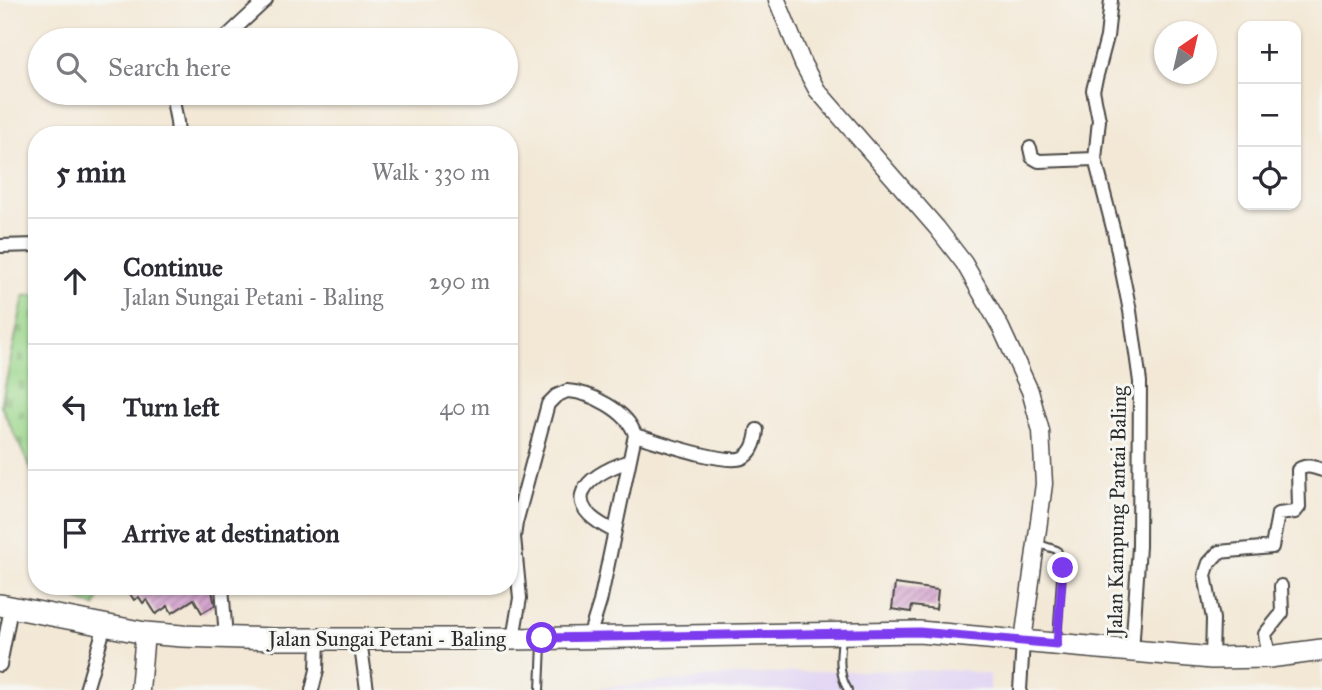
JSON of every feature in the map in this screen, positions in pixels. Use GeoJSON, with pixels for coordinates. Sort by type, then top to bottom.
{"type":"FeatureCollection","features":[{"type":"Feature","properties":{"kind":"main road","name":"Jalan Sungai Petani - Baling"},"geometry":{"type":"LineString","coordinates":[[5,606],[145,634],[226,638],[513,639],[919,632],[1212,658],[1269,657],[1322,650]]}},
{"type":"Feature","properties":{"kind":"main road"},"geometry":{"type":"LineString","coordinates":[[140,690],[145,634]]}},
{"type":"Feature","properties":{"kind":"street"},"geometry":{"type":"LineString","coordinates":[[236,28],[266,0]]}},
{"type":"Feature","properties":{"kind":"street"},"geometry":{"type":"LineString","coordinates":[[777,0],[803,64],[817,90],[964,263],[1017,360],[1037,411],[1043,447],[1043,498],[1023,640],[1020,690]]}},
{"type":"Feature","properties":{"kind":"street","name":"Jalan Kampung Pantai Baling"},"geometry":{"type":"LineString","coordinates":[[1111,0],[1107,37],[1093,90],[1099,120],[1095,159],[1114,232],[1130,311],[1140,382],[1139,546],[1132,652]]}},
{"type":"Feature","properties":{"kind":"street"},"geometry":{"type":"LineString","coordinates":[[174,105],[178,126]]}},
{"type":"Feature","properties":{"kind":"street"},"geometry":{"type":"LineString","coordinates":[[1030,148],[1032,157],[1039,161],[1095,159]]}},
{"type":"Feature","properties":{"kind":"street"},"geometry":{"type":"LineString","coordinates":[[0,246],[28,245]]}},
{"type":"Feature","properties":{"kind":"street"},"geometry":{"type":"LineString","coordinates":[[518,516],[548,404],[562,392],[575,391],[583,394],[624,418],[633,427],[635,435],[600,603],[589,637]]}},
{"type":"Feature","properties":{"kind":"street"},"geometry":{"type":"LineString","coordinates":[[635,435],[678,448],[732,459],[749,453],[756,442],[757,430]]}},
{"type":"Feature","properties":{"kind":"street"},"geometry":{"type":"LineString","coordinates":[[614,531],[592,518],[583,505],[582,496],[594,476],[629,461]]}},
{"type":"Feature","properties":{"kind":"street"},"geometry":{"type":"LineString","coordinates":[[1212,658],[1213,619],[1205,575],[1211,559],[1219,552],[1272,547],[1278,513],[1295,512],[1299,507],[1298,470],[1304,466],[1322,470]]}},
{"type":"Feature","properties":{"kind":"street"},"geometry":{"type":"LineString","coordinates":[[513,639],[520,598],[518,578]]}},
{"type":"Feature","properties":{"kind":"street"},"geometry":{"type":"LineString","coordinates":[[1269,657],[1265,634],[1282,613],[1281,586]]}},
{"type":"Feature","properties":{"kind":"street"},"geometry":{"type":"LineString","coordinates":[[223,595],[226,638]]}},
{"type":"Feature","properties":{"kind":"street"},"geometry":{"type":"LineString","coordinates":[[0,665],[5,606]]}},
{"type":"Feature","properties":{"kind":"street"},"geometry":{"type":"LineString","coordinates":[[86,690],[105,625]]}},
{"type":"Feature","properties":{"kind":"street"},"geometry":{"type":"LineString","coordinates":[[312,690],[317,670],[318,639]]}},
{"type":"Feature","properties":{"kind":"street"},"geometry":{"type":"LineString","coordinates":[[360,640],[366,690]]}},
{"type":"Feature","properties":{"kind":"lane"},"geometry":{"type":"LineString","coordinates":[[1037,543],[1057,550],[1062,561],[1057,644]]}},
{"type":"Feature","properties":{"kind":"lane"},"geometry":{"type":"LineString","coordinates":[[843,632],[840,665],[843,682],[848,690]]}},
{"type":"Feature","properties":{"kind":"lane"},"geometry":{"type":"LineString","coordinates":[[540,690],[542,638]]}},
{"type":"Feature","properties":{"kind":"shaded area"},"geometry":{"type":"Polygon","coordinates":[[[961,670],[990,675],[990,690],[577,690],[718,676],[829,671],[961,670]]]}},
{"type":"Feature","properties":{"kind":"green space"},"geometry":{"type":"Polygon","coordinates":[[[24,296],[28,296],[28,463],[1,406],[24,296]]]}},
{"type":"Feature","properties":{"kind":"green space"},"geometry":{"type":"Polygon","coordinates":[[[67,595],[100,595],[95,607],[67,595]]]}},
{"type":"Feature","properties":{"kind":"building"},"geometry":{"type":"Polygon","coordinates":[[[895,584],[938,590],[936,609],[912,606],[911,612],[892,609],[895,584]]]}},
{"type":"Feature","properties":{"kind":"building"},"geometry":{"type":"Polygon","coordinates":[[[131,595],[213,595],[215,605],[202,613],[194,599],[172,613],[168,606],[156,614],[147,600],[143,603],[139,597],[134,600],[131,595]]]}},
{"type":"Feature","properties":{"kind":"route"},"geometry":{"type":"LineString","coordinates":[[542,638],[919,632],[1057,644],[1063,568]]}}]}
